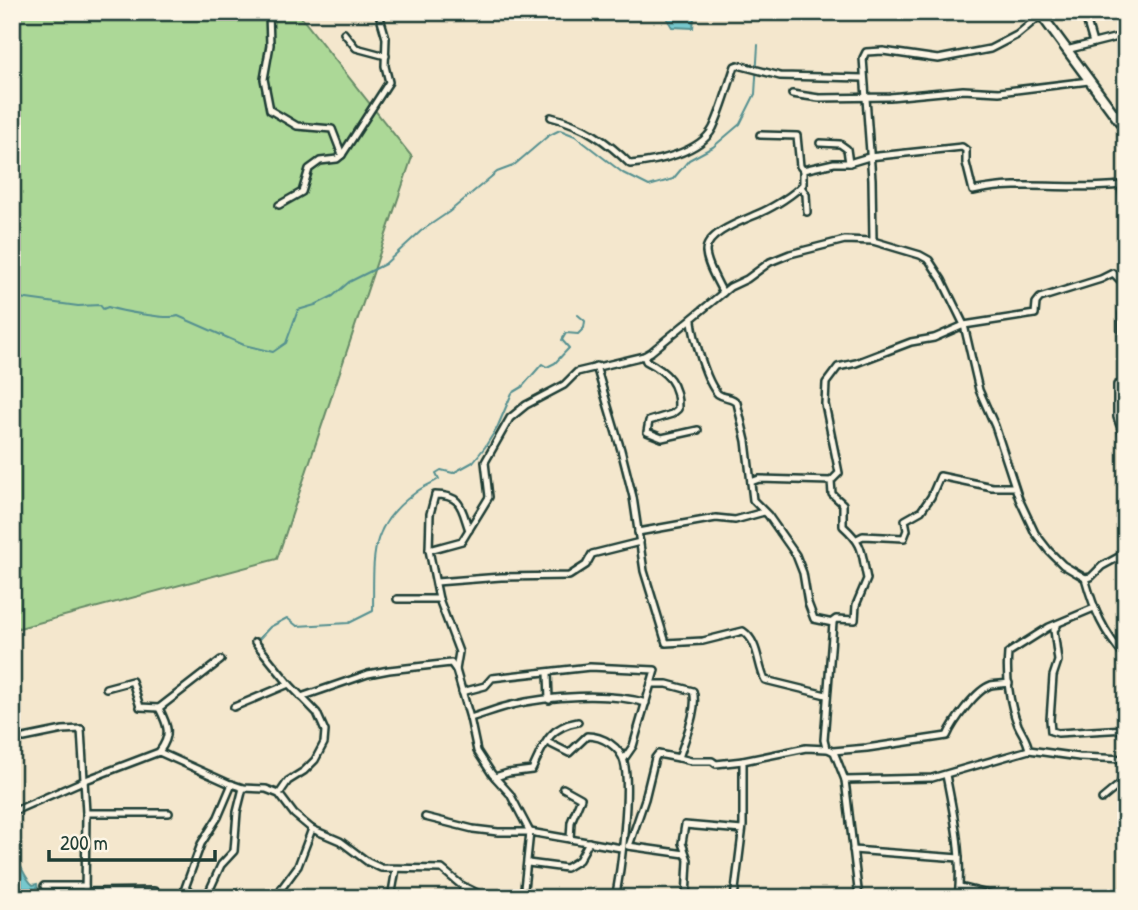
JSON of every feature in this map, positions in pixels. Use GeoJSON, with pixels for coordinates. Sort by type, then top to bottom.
{"type":"FeatureCollection","features":[{"type":"Feature","properties":{"kind":"highway"},"geometry":{"type":"LineString","coordinates":[[1040,13],[1126,130]]}},
{"type":"Feature","properties":{"kind":"street"},"geometry":{"type":"LineString","coordinates":[[269,12],[270,46],[264,79],[270,110],[297,125],[332,130],[342,155]]}},
{"type":"Feature","properties":{"kind":"street"},"geometry":{"type":"LineString","coordinates":[[279,205],[302,192],[305,177],[314,164],[342,155],[389,82],[385,66],[386,38],[379,14],[382,12]]}},
{"type":"Feature","properties":{"kind":"street"},"geometry":{"type":"LineString","coordinates":[[1084,12],[1093,43]]}},
{"type":"Feature","properties":{"kind":"street"},"geometry":{"type":"LineString","coordinates":[[873,241],[872,179],[863,58],[866,52],[883,51],[938,59],[990,49],[1017,35],[1040,13]]}},
{"type":"Feature","properties":{"kind":"street"},"geometry":{"type":"LineString","coordinates":[[344,33],[356,48],[386,56]]}},
{"type":"Feature","properties":{"kind":"street"},"geometry":{"type":"LineString","coordinates":[[1066,50],[1126,35]]}},
{"type":"Feature","properties":{"kind":"street"},"geometry":{"type":"LineString","coordinates":[[551,117],[574,122],[588,130],[613,146],[630,164],[654,162],[699,144],[712,130],[735,66],[780,76],[864,78]]}},
{"type":"Feature","properties":{"kind":"street"},"geometry":{"type":"LineString","coordinates":[[792,94],[819,98],[866,98],[963,90],[999,92],[1089,81]]}},
{"type":"Feature","properties":{"kind":"street"},"geometry":{"type":"LineString","coordinates":[[760,135],[797,136],[800,166],[803,170],[801,187],[806,194],[807,212]]}},
{"type":"Feature","properties":{"kind":"street"},"geometry":{"type":"LineString","coordinates":[[820,143],[840,144],[847,149],[849,163]]}},
{"type":"Feature","properties":{"kind":"street"},"geometry":{"type":"LineString","coordinates":[[803,170],[869,157],[962,147],[965,150],[973,191],[1039,185],[1084,189],[1123,186],[1126,213]]}},
{"type":"Feature","properties":{"kind":"street"},"geometry":{"type":"LineString","coordinates":[[723,293],[706,251],[708,243],[727,227],[765,211],[801,187]]}},
{"type":"Feature","properties":{"kind":"street"},"geometry":{"type":"LineString","coordinates":[[429,550],[462,541],[489,497],[485,462],[510,418],[526,405],[564,385],[577,372],[644,356],[659,348],[723,293],[770,262],[845,240],[873,241],[929,260],[964,325],[979,390],[995,426],[1014,487],[1035,533],[1063,565],[1085,578],[1091,577],[1102,566],[1126,554]]}},
{"type":"Feature","properties":{"kind":"street"},"geometry":{"type":"LineString","coordinates":[[751,482],[831,481],[839,474],[825,404],[826,383],[838,367],[911,342],[934,338],[964,325],[1034,314],[1040,298],[1114,273],[1120,280],[1126,279]]}},
{"type":"Feature","properties":{"kind":"street"},"geometry":{"type":"LineString","coordinates":[[1126,295],[1122,314],[1126,360]]}},
{"type":"Feature","properties":{"kind":"street"},"geometry":{"type":"LineString","coordinates":[[692,321],[695,343],[715,389],[723,397],[734,399],[737,404],[746,441],[753,500],[796,555],[814,619],[832,622],[836,619],[855,620],[856,605],[867,579],[862,551],[857,539],[843,526],[843,504],[832,494],[831,481]]}},
{"type":"Feature","properties":{"kind":"street"},"geometry":{"type":"LineString","coordinates":[[644,356],[646,361],[667,373],[679,399],[678,409],[672,414],[649,421],[648,432],[662,438],[698,430]]}},
{"type":"Feature","properties":{"kind":"street"},"geometry":{"type":"LineString","coordinates":[[596,366],[633,497],[644,571],[666,643],[703,640],[743,631],[757,650],[765,680],[826,695]]}},
{"type":"Feature","properties":{"kind":"street"},"geometry":{"type":"LineString","coordinates":[[1126,383],[1117,384],[1119,396],[1116,407],[1126,443]]}},
{"type":"Feature","properties":{"kind":"street"},"geometry":{"type":"LineString","coordinates":[[857,539],[863,536],[905,538],[905,520],[921,511],[940,476],[992,486],[1014,487]]}},
{"type":"Feature","properties":{"kind":"street"},"geometry":{"type":"LineString","coordinates":[[456,670],[459,652],[439,599],[429,550],[430,514],[435,495],[448,495],[458,500],[469,530]]}},
{"type":"Feature","properties":{"kind":"street"},"geometry":{"type":"LineString","coordinates":[[638,531],[716,518],[735,520],[764,512]]}},
{"type":"Feature","properties":{"kind":"street"},"geometry":{"type":"LineString","coordinates":[[436,582],[500,577],[569,576],[586,565],[592,554],[640,542]]}},
{"type":"Feature","properties":{"kind":"street"},"geometry":{"type":"LineString","coordinates":[[1085,578],[1094,608],[1108,638],[1126,658]]}},
{"type":"Feature","properties":{"kind":"street"},"geometry":{"type":"LineString","coordinates":[[397,599],[439,599]]}},
{"type":"Feature","properties":{"kind":"street"},"geometry":{"type":"LineString","coordinates":[[1029,750],[1027,737],[1019,726],[1009,683],[1008,653],[1049,627],[1094,608]]}},
{"type":"Feature","properties":{"kind":"street"},"geometry":{"type":"LineString","coordinates":[[832,622],[834,628],[824,740],[845,780],[859,898]]}},
{"type":"Feature","properties":{"kind":"street"},"geometry":{"type":"LineString","coordinates":[[1059,623],[1054,630],[1058,661],[1053,676],[1051,731],[1058,733],[1126,729]]}},
{"type":"Feature","properties":{"kind":"street"},"geometry":{"type":"LineString","coordinates":[[255,642],[322,720],[325,731],[324,743],[315,760],[288,781],[279,794]]}},
{"type":"Feature","properties":{"kind":"street"},"geometry":{"type":"LineString","coordinates":[[106,688],[132,681],[140,707],[159,708],[221,660]]}},
{"type":"Feature","properties":{"kind":"street"},"geometry":{"type":"LineString","coordinates":[[301,697],[368,674],[451,663],[456,670],[477,751],[495,778],[510,794],[530,832],[523,898]]}},
{"type":"Feature","properties":{"kind":"street"},"geometry":{"type":"LineString","coordinates":[[462,692],[485,686],[492,678],[590,667],[655,670],[633,746],[624,759]]}},
{"type":"Feature","properties":{"kind":"street"},"geometry":{"type":"LineString","coordinates":[[548,673],[549,700]]}},
{"type":"Feature","properties":{"kind":"street"},"geometry":{"type":"LineString","coordinates":[[629,846],[658,754],[691,761],[712,761],[716,764],[806,748],[855,750],[947,736],[954,720],[978,694],[990,685],[1009,683]]}},
{"type":"Feature","properties":{"kind":"street"},"geometry":{"type":"LineString","coordinates":[[234,707],[289,684]]}},
{"type":"Feature","properties":{"kind":"street"},"geometry":{"type":"LineString","coordinates":[[651,684],[680,687],[693,691],[695,695],[686,740],[679,758]]}},
{"type":"Feature","properties":{"kind":"street"},"geometry":{"type":"LineString","coordinates":[[470,718],[510,705],[595,696],[635,699],[646,703]]}},
{"type":"Feature","properties":{"kind":"street"},"geometry":{"type":"LineString","coordinates":[[12,812],[159,752],[168,734],[159,708]]}},
{"type":"Feature","properties":{"kind":"street"},"geometry":{"type":"LineString","coordinates":[[495,778],[508,773],[532,770],[553,732],[562,725],[578,722]]}},
{"type":"Feature","properties":{"kind":"street"},"geometry":{"type":"LineString","coordinates":[[24,738],[81,729],[86,813],[85,892]]}},
{"type":"Feature","properties":{"kind":"street"},"geometry":{"type":"LineString","coordinates":[[547,742],[569,753],[587,736],[596,736],[615,747],[624,759],[626,790],[615,898]]}},
{"type":"Feature","properties":{"kind":"street"},"geometry":{"type":"LineString","coordinates":[[845,780],[932,778],[1029,750],[1079,757],[1126,759]]}},
{"type":"Feature","properties":{"kind":"street"},"geometry":{"type":"LineString","coordinates":[[159,752],[243,788],[266,789],[279,794],[294,814],[312,830],[340,841],[368,862],[381,868],[442,869],[461,885],[487,898]]}},
{"type":"Feature","properties":{"kind":"street"},"geometry":{"type":"LineString","coordinates":[[734,898],[745,800],[743,761]]}},
{"type":"Feature","properties":{"kind":"street"},"geometry":{"type":"LineString","coordinates":[[1102,799],[1120,784],[1126,771]]}},
{"type":"Feature","properties":{"kind":"street"},"geometry":{"type":"LineString","coordinates":[[946,775],[956,826],[960,887],[958,898]]}},
{"type":"Feature","properties":{"kind":"street"},"geometry":{"type":"LineString","coordinates":[[232,784],[218,817],[201,844],[185,888],[204,898],[221,865],[234,851],[237,812],[243,788]]}},
{"type":"Feature","properties":{"kind":"street"},"geometry":{"type":"LineString","coordinates":[[563,788],[581,799],[571,822],[570,839]]}},
{"type":"Feature","properties":{"kind":"street"},"geometry":{"type":"LineString","coordinates":[[86,813],[169,813]]}},
{"type":"Feature","properties":{"kind":"street"},"geometry":{"type":"LineString","coordinates":[[425,817],[498,832],[530,832],[685,854]]}},
{"type":"Feature","properties":{"kind":"street"},"geometry":{"type":"LineString","coordinates":[[685,898],[688,860],[682,843],[685,825],[742,830]]}},
{"type":"Feature","properties":{"kind":"street"},"geometry":{"type":"LineString","coordinates":[[282,898],[281,889],[298,866],[312,830]]}},
{"type":"Feature","properties":{"kind":"street"},"geometry":{"type":"LineString","coordinates":[[528,863],[566,869],[579,860],[589,842]]}},
{"type":"Feature","properties":{"kind":"street"},"geometry":{"type":"LineString","coordinates":[[853,850],[959,858]]}},
{"type":"Feature","properties":{"kind":"street"},"geometry":{"type":"LineString","coordinates":[[391,898],[397,869]]}},
{"type":"Feature","properties":{"kind":"street"},"geometry":{"type":"LineString","coordinates":[[44,886],[85,892],[154,891],[168,898]]}},
{"type":"Feature","properties":{"kind":"street"},"geometry":{"type":"LineString","coordinates":[[960,887],[1004,898]]}},
{"type":"Feature","properties":{"kind":"street"},"geometry":{"type":"LineString","coordinates":[[1016,898],[1040,895],[1053,898]]}},
{"type":"Feature","properties":{"kind":"street"},"geometry":{"type":"LineString","coordinates":[[1118,898],[1126,896]]}},
{"type":"Feature","properties":{"kind":"green space"},"geometry":{"type":"Polygon","coordinates":[[[12,12],[297,12],[412,157],[277,559],[12,630],[12,12]]]}},
{"type":"Feature","properties":{"kind":"water"},"geometry":{"type":"Polygon","coordinates":[[[663,12],[690,12],[694,18],[693,28],[672,27],[663,12]]]}},
{"type":"Feature","properties":{"kind":"water"},"geometry":{"type":"Polygon","coordinates":[[[13,854],[30,882],[37,884],[39,898],[12,898],[15,882],[12,876],[13,854]]]}},
{"type":"Feature","properties":{"kind":"waterway"},"geometry":{"type":"LineString","coordinates":[[12,297],[78,306],[100,305],[103,309],[108,307],[155,316],[178,316],[244,345],[273,352],[286,343],[298,310],[333,296],[349,282],[385,264],[421,231],[449,212],[497,172],[513,166],[548,136],[560,130],[575,136],[623,173],[649,186],[673,179],[689,160],[713,147],[740,124],[755,94],[758,45]]}},
{"type":"Feature","properties":{"kind":"waterway"},"geometry":{"type":"LineString","coordinates":[[259,639],[270,627],[287,618],[297,626],[349,623],[373,611],[376,545],[388,519],[415,493],[439,479],[436,473],[441,470],[453,473],[473,462],[497,428],[512,393],[522,387],[542,364],[547,367],[555,363],[569,348],[562,340],[566,333],[578,334],[584,328],[585,321],[578,315]]}}]}
